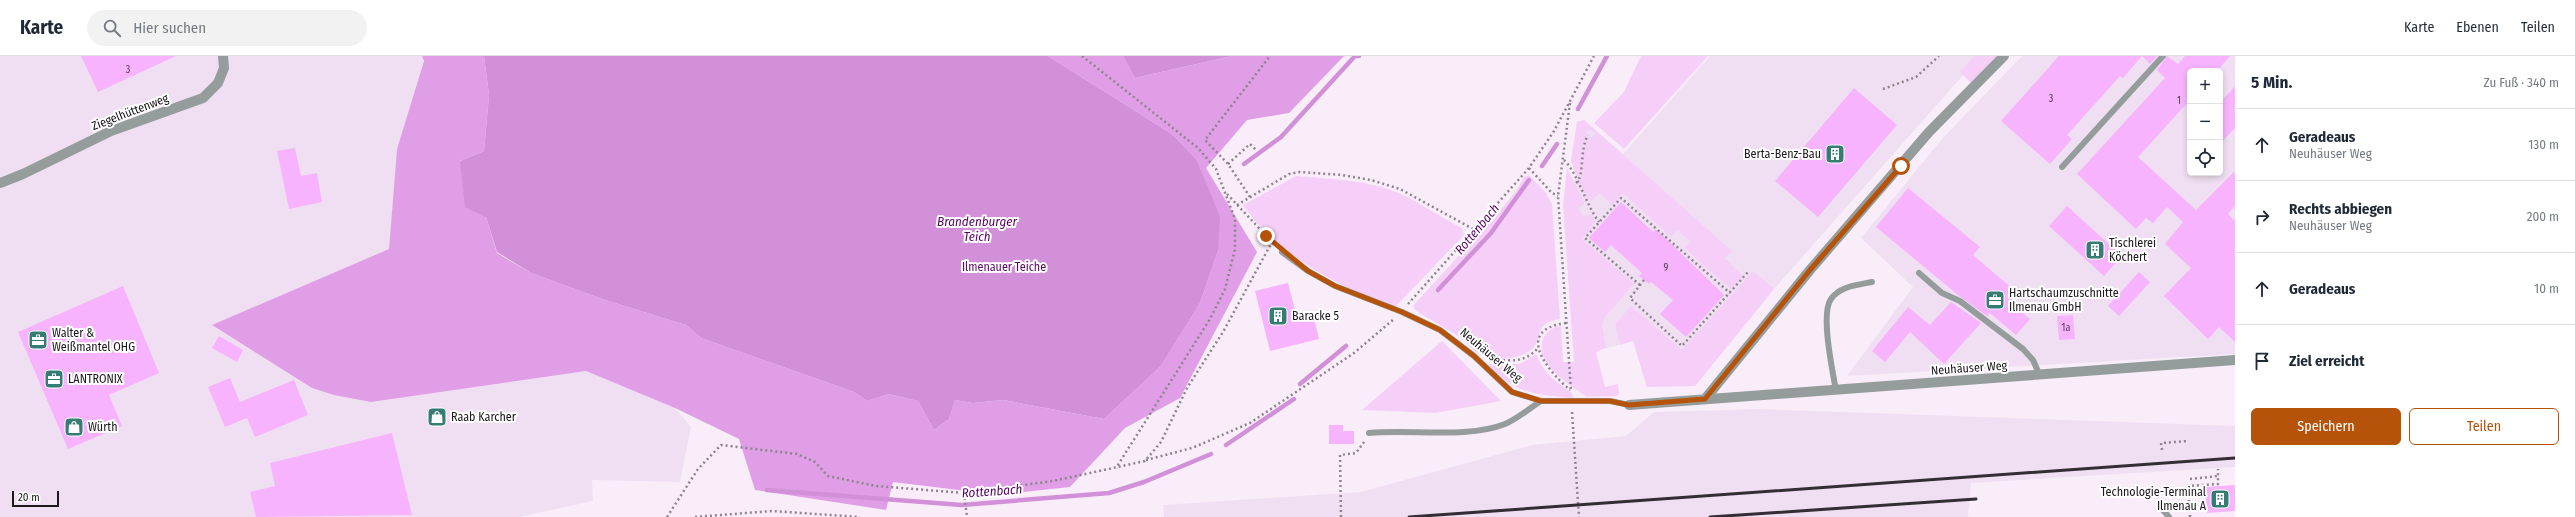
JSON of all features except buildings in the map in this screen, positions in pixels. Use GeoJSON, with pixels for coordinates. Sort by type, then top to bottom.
{"type":"FeatureCollection","features":[{"type":"Feature","properties":{"kind":"street","name":"Ziegelhüttenweg"},"geometry":{"type":"LineString","coordinates":[[0,183],[23,174],[111,131],[203,98],[218,83],[224,68],[223,56]]}},
{"type":"Feature","properties":{"kind":"street"},"geometry":{"type":"LineString","coordinates":[[1705,399],[1810,270],[1929,132],[2004,56]]}},
{"type":"Feature","properties":{"kind":"street","name":"Neuhäuser Weg"},"geometry":{"type":"LineString","coordinates":[[1629,405],[2040,376],[2235,360]]}},
{"type":"Feature","properties":{"kind":"lane"},"geometry":{"type":"LineString","coordinates":[[2062,167],[2163,56]]}},
{"type":"Feature","properties":{"kind":"lane","name":"Neuhäuser Weg"},"geometry":{"type":"LineString","coordinates":[[1282,252],[1308,271],[1335,286],[1402,312],[1440,330],[1474,356],[1512,392],[1541,401],[1610,401],[1629,405]]}},
{"type":"Feature","properties":{"kind":"lane"},"geometry":{"type":"LineString","coordinates":[[1919,273],[1942,293],[1960,301],[2023,349],[2033,360],[2040,376]]}},
{"type":"Feature","properties":{"kind":"lane"},"geometry":{"type":"LineString","coordinates":[[1836,391],[1826,316],[1830,300],[1846,287],[1872,282]]}},
{"type":"Feature","properties":{"kind":"lane"},"geometry":{"type":"LineString","coordinates":[[1369,433],[1388,431],[1476,431],[1505,424],[1541,401]]}},
{"type":"Feature","properties":{"kind":"lane"},"geometry":{"type":"LineString","coordinates":[[2162,509],[2169,517]]}},
{"type":"Feature","properties":{"kind":"path"},"geometry":{"type":"LineString","coordinates":[[1082,56],[1198,148],[1216,169],[1235,219],[1235,249],[1226,289],[1210,319],[1116,468]]}},
{"type":"Feature","properties":{"kind":"path"},"geometry":{"type":"LineString","coordinates":[[1250,196],[1228,164],[1205,140],[1270,56]]}},
{"type":"Feature","properties":{"kind":"path"},"geometry":{"type":"LineString","coordinates":[[667,517],[698,469],[721,446],[797,454],[815,462],[828,476],[876,486],[964,493],[1053,482],[1145,461],[1192,448],[1250,423],[1354,353],[1402,312],[1418,292],[1529,168],[1554,131],[1594,56]]}},
{"type":"Feature","properties":{"kind":"path"},"geometry":{"type":"LineString","coordinates":[[1882,89],[1916,77],[1939,56]]}},
{"type":"Feature","properties":{"kind":"path"},"geometry":{"type":"LineString","coordinates":[[1570,101],[1564,159],[1558,196],[1571,394]]}},
{"type":"Feature","properties":{"kind":"path"},"geometry":{"type":"LineString","coordinates":[[1576,183],[1582,174],[1581,152],[1588,135]]}},
{"type":"Feature","properties":{"kind":"path"},"geometry":{"type":"LineString","coordinates":[[1228,164],[1250,144],[1256,150]]}},
{"type":"Feature","properties":{"kind":"path"},"geometry":{"type":"LineString","coordinates":[[1564,159],[1570,165],[1576,183],[1599,222]]}},
{"type":"Feature","properties":{"kind":"path"},"geometry":{"type":"LineString","coordinates":[[1529,168],[1552,193],[1558,196]]}},
{"type":"Feature","properties":{"kind":"path"},"geometry":{"type":"LineString","coordinates":[[1237,204],[1289,174],[1300,172],[1342,176],[1371,180],[1400,189],[1475,230]]}},
{"type":"Feature","properties":{"kind":"path"},"geometry":{"type":"LineString","coordinates":[[1226,192],[1282,252]]}},
{"type":"Feature","properties":{"kind":"path"},"geometry":{"type":"LineString","coordinates":[[1640,285],[1585,238],[1621,198],[1730,293]]}},
{"type":"Feature","properties":{"kind":"path"},"geometry":{"type":"LineString","coordinates":[[1145,461],[1161,442],[1187,388],[1223,332],[1272,242]]}},
{"type":"Feature","properties":{"kind":"path"},"geometry":{"type":"LineString","coordinates":[[1644,280],[1629,300],[1682,346],[1748,272]]}},
{"type":"Feature","properties":{"kind":"path"},"geometry":{"type":"LineString","coordinates":[[1566,323],[1553,324],[1547,328],[1540,337],[1538,348],[1545,366],[1583,402]]}},
{"type":"Feature","properties":{"kind":"path"},"geometry":{"type":"LineString","coordinates":[[1474,356],[1515,361],[1524,359],[1538,348]]}},
{"type":"Feature","properties":{"kind":"path"},"geometry":{"type":"LineString","coordinates":[[1572,409],[1579,517]]}},
{"type":"Feature","properties":{"kind":"path"},"geometry":{"type":"LineString","coordinates":[[1341,517],[1340,455],[1356,453],[1369,433]]}},
{"type":"Feature","properties":{"kind":"path"},"geometry":{"type":"LineString","coordinates":[[2162,450],[2161,443],[2188,441]]}},
{"type":"Feature","properties":{"kind":"path"},"geometry":{"type":"LineString","coordinates":[[2190,517],[2188,486],[2218,484],[2218,469]]}},
{"type":"Feature","properties":{"kind":"path"},"geometry":{"type":"LineString","coordinates":[[2190,478],[2218,476]]}},
{"type":"Feature","properties":{"kind":"path"},"geometry":{"type":"LineString","coordinates":[[964,493],[967,517]]}},
{"type":"Feature","properties":{"kind":"path"},"geometry":{"type":"LineString","coordinates":[[695,517],[772,511],[860,517]]}},
{"type":"Feature","properties":{"kind":"shaded area"},"geometry":{"type":"Polygon","coordinates":[[[0,56],[422,56],[424,61],[397,149],[389,249],[212,325],[312,388],[371,402],[586,371],[675,408],[691,427],[680,482],[592,480],[593,501],[519,517],[0,517],[0,56]]]}},
{"type":"Feature","properties":{"kind":"shaded area"},"geometry":{"type":"Polygon","coordinates":[[[422,56],[484,56],[489,95],[484,151],[460,161],[486,217],[497,253],[531,273],[605,300],[686,325],[701,338],[854,392],[867,401],[889,394],[918,401],[934,430],[949,419],[955,400],[973,403],[1003,400],[1104,419],[1161,366],[1200,303],[1218,251],[1207,186],[1197,160],[1172,134],[1048,56],[1123,56],[1135,78],[1232,56],[1344,56],[1289,113],[1247,120],[1206,168],[1257,252],[1180,398],[1125,428],[1070,487],[1014,493],[975,492],[893,482],[886,510],[755,490],[739,439],[675,408],[586,371],[371,402],[334,395],[312,388],[212,325],[389,249],[397,149],[424,61],[422,56]]]}},
{"type":"Feature","properties":{"kind":"shaded area"},"geometry":{"type":"Polygon","coordinates":[[[1641,56],[1708,56],[1624,149],[1594,123],[1624,92],[1641,56]]]}},
{"type":"Feature","properties":{"kind":"shaded area"},"geometry":{"type":"Polygon","coordinates":[[[1710,56],[1980,56],[1774,289],[1695,386],[1647,387],[1633,341],[1596,351],[1573,181],[1577,179],[1571,161],[1577,122],[1584,120],[1623,154],[1710,56]]]}},
{"type":"Feature","properties":{"kind":"shaded area"},"geometry":{"type":"Polygon","coordinates":[[[1974,56],[2001,56],[1974,86],[1960,72],[1974,56]]]}},
{"type":"Feature","properties":{"kind":"shaded area"},"geometry":{"type":"Polygon","coordinates":[[[2022,56],[2235,56],[2235,354],[1847,376],[1913,287],[1861,238],[1942,139],[2022,56]]]}},
{"type":"Feature","properties":{"kind":"shaded area"},"geometry":{"type":"Polygon","coordinates":[[[1584,120],[1732,251],[1725,258],[1743,276],[1731,289],[1684,248],[1690,242],[1678,230],[1671,237],[1623,193],[1612,205],[1600,193],[1590,202],[1579,183],[1582,171],[1584,148],[1589,136],[1591,138],[1595,134],[1590,129],[1586,132],[1588,135],[1582,146],[1581,170],[1578,181],[1571,161],[1577,122],[1584,120]]]}},
{"type":"Feature","properties":{"kind":"shaded area"},"geometry":{"type":"Polygon","coordinates":[[[1567,168],[1585,204],[1578,208],[1584,217],[1591,214],[1595,222],[1582,239],[1634,284],[1604,318],[1602,326],[1606,348],[1596,352],[1605,387],[1618,384],[1619,393],[1617,396],[1587,397],[1563,380],[1555,372],[1543,356],[1541,347],[1547,332],[1561,326],[1563,362],[1574,362],[1563,205],[1567,168]]]}},
{"type":"Feature","properties":{"kind":"shaded area"},"geometry":{"type":"Polygon","coordinates":[[[1529,175],[1546,193],[1552,204],[1560,319],[1551,321],[1542,327],[1536,345],[1527,353],[1520,356],[1506,358],[1485,356],[1477,353],[1461,338],[1416,311],[1413,306],[1503,207],[1517,190],[1524,177],[1529,175]]]}},
{"type":"Feature","properties":{"kind":"shaded area"},"geometry":{"type":"Polygon","coordinates":[[[1296,176],[1366,183],[1393,191],[1405,196],[1462,228],[1464,235],[1395,307],[1353,290],[1311,268],[1273,239],[1257,223],[1243,205],[1296,176]]]}},
{"type":"Feature","properties":{"kind":"shaded area"},"geometry":{"type":"Polygon","coordinates":[[[1753,271],[1774,289],[1695,386],[1647,387],[1633,341],[1620,345],[1615,324],[1631,306],[1682,350],[1753,271]]]}},
{"type":"Feature","properties":{"kind":"shaded area"},"geometry":{"type":"Polygon","coordinates":[[[1442,341],[1501,401],[1435,413],[1362,410],[1442,341]]]}},
{"type":"Feature","properties":{"kind":"shaded area"},"geometry":{"type":"Polygon","coordinates":[[[1536,354],[1547,372],[1572,393],[1573,398],[1536,394],[1516,387],[1498,374],[1488,364],[1520,364],[1536,354]]]}},
{"type":"Feature","properties":{"kind":"shaded area"},"geometry":{"type":"Polygon","coordinates":[[[1760,409],[2235,426],[2235,467],[1971,483],[1968,517],[1164,517],[1163,505],[1361,492],[1532,445],[1626,436],[1654,412],[1760,409]]]}},
{"type":"Feature","properties":{"kind":"water","name":"Brandenburger Teich"},"geometry":{"type":"Polygon","coordinates":[[[484,56],[1048,56],[1172,134],[1197,160],[1220,217],[1218,251],[1200,303],[1161,366],[1104,419],[1003,400],[973,403],[955,400],[949,419],[934,430],[918,401],[889,394],[867,401],[854,392],[701,338],[686,325],[605,300],[531,273],[497,252],[486,217],[465,207],[460,161],[484,151],[489,95],[484,56]]]}},
{"type":"Feature","properties":{"kind":"water"},"geometry":{"type":"Polygon","coordinates":[[[1123,56],[1232,56],[1135,78],[1123,56]]]}},
{"type":"Feature","properties":{"kind":"waterway"},"geometry":{"type":"LineString","coordinates":[[1244,164],[1281,137],[1355,56],[1359,56]]}},
{"type":"Feature","properties":{"kind":"waterway","name":"Rottenbach"},"geometry":{"type":"LineString","coordinates":[[1578,109],[1607,56]]}},
{"type":"Feature","properties":{"kind":"waterway","name":"Rottenbach"},"geometry":{"type":"LineString","coordinates":[[1542,166],[1557,144]]}},
{"type":"Feature","properties":{"kind":"waterway","name":"Rottenbach"},"geometry":{"type":"LineString","coordinates":[[1438,290],[1491,233],[1529,180]]}},
{"type":"Feature","properties":{"kind":"waterway","name":"Rottenbach"},"geometry":{"type":"LineString","coordinates":[[1300,384],[1346,346]]}},
{"type":"Feature","properties":{"kind":"waterway","name":"Rottenbach"},"geometry":{"type":"LineString","coordinates":[[1226,445],[1294,399]]}},
{"type":"Feature","properties":{"kind":"waterway","name":"Rottenbach"},"geometry":{"type":"LineString","coordinates":[[767,490],[962,505],[1109,493],[1144,482],[1211,454]]}},
{"type":"Feature","properties":{"kind":"railway"},"geometry":{"type":"LineString","coordinates":[[1409,517],[2235,458]]}},
{"type":"Feature","properties":{"kind":"railway"},"geometry":{"type":"LineString","coordinates":[[1710,517],[1976,499]]}},
{"type":"Feature","properties":{"kind":"place","name":"Berta-Benz-Bau"},"geometry":{"type":"Point","coordinates":[1835,154]}},
{"type":"Feature","properties":{"kind":"place","name":"Tischlerei Köchert"},"geometry":{"type":"Point","coordinates":[2095,250]}},
{"type":"Feature","properties":{"kind":"place","name":"Hartschaumzuschnitte Ilmenau GmbH"},"geometry":{"type":"Point","coordinates":[1995,300]}},
{"type":"Feature","properties":{"kind":"place","name":"Baracke 5"},"geometry":{"type":"Point","coordinates":[1278,316]}},
{"type":"Feature","properties":{"kind":"place","name":"Walter & Weißmantel OHG"},"geometry":{"type":"Point","coordinates":[38,340]}},
{"type":"Feature","properties":{"kind":"place","name":"LANTRONIX"},"geometry":{"type":"Point","coordinates":[54,379]}},
{"type":"Feature","properties":{"kind":"place","name":"Raab Karcher"},"geometry":{"type":"Point","coordinates":[437,417]}},
{"type":"Feature","properties":{"kind":"place","name":"Würth"},"geometry":{"type":"Point","coordinates":[74,427]}},
{"type":"Feature","properties":{"kind":"place","name":"Technologie-Terminal Ilmenau A"},"geometry":{"type":"Point","coordinates":[2220,499]}},
{"type":"Feature","properties":{"kind":"route"},"geometry":{"type":"LineString","coordinates":[[1266,236],[1282,252],[1308,271],[1335,286],[1402,312],[1440,330],[1474,356],[1494,377],[1512,392],[1541,401],[1610,401],[1629,405],[1705,399],[1810,270],[1901,166]]}},
{"type":"Feature","properties":{"kind":"park label","name":"Ilmenauer Teiche"},"geometry":{"type":"Point","coordinates":[1004,267]}}]}
